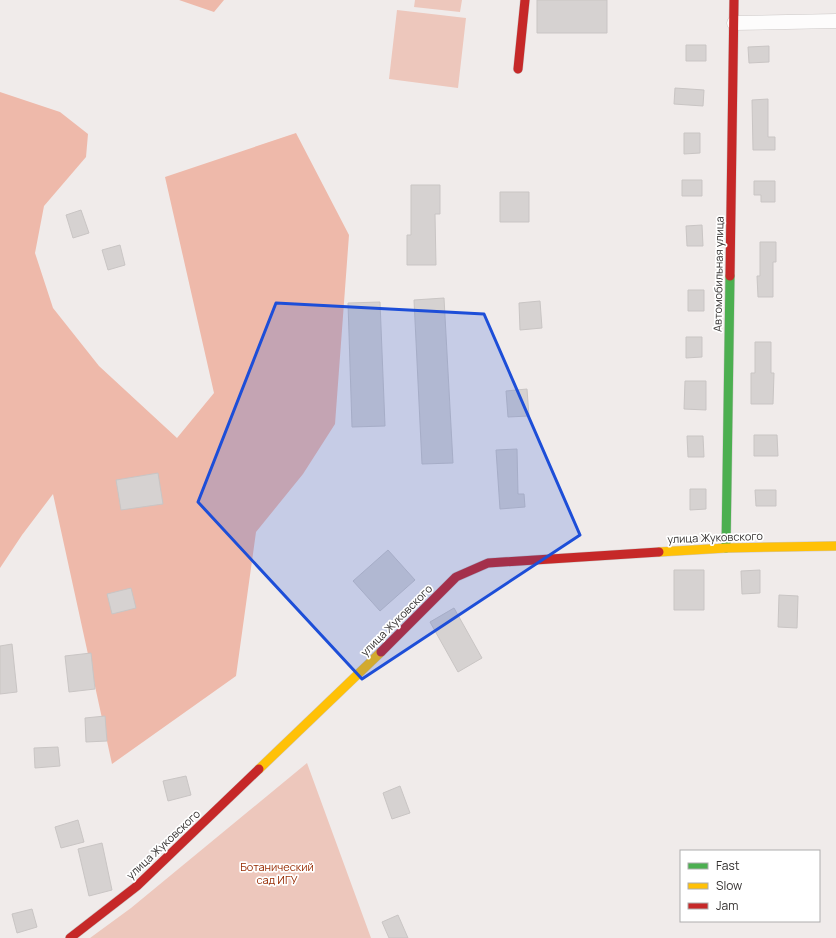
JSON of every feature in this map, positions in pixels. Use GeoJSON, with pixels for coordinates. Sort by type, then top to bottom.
{"type":"FeatureCollection","features":[{"type":"Feature","properties":{"kind":"street"},"geometry":{"type":"LineString","coordinates":[[518,69],[525,0]]}},
{"type":"Feature","properties":{"kind":"street","name":"Автомобильная улица"},"geometry":{"type":"LineString","coordinates":[[726,548],[734,0]]}},
{"type":"Feature","properties":{"kind":"street"},"geometry":{"type":"LineString","coordinates":[[734,24],[836,21]]}},
{"type":"Feature","properties":{"kind":"street","name":"улица Жуковского"},"geometry":{"type":"LineString","coordinates":[[70,938],[137,886],[397,637],[456,577],[488,563],[726,548],[836,546]]}},
{"type":"Feature","properties":{"kind":"highlighted area"},"geometry":{"type":"Polygon","coordinates":[[[276,303],[484,314],[580,535],[362,679],[198,502],[276,303]]]}},
{"type":"Feature","properties":{"kind":"green space"},"geometry":{"type":"Polygon","coordinates":[[[415,0],[462,0],[460,12],[414,7],[415,0]]]}},
{"type":"Feature","properties":{"kind":"green space"},"geometry":{"type":"Polygon","coordinates":[[[397,10],[466,18],[458,88],[389,79],[397,10]]]}},
{"type":"Feature","properties":{"kind":"green space","name":"Ботанический сад ИГУ"},"geometry":{"type":"Polygon","coordinates":[[[307,763],[371,938],[90,938],[131,908],[307,763]]]}},
{"type":"Feature","properties":{"kind":"shaded area"},"geometry":{"type":"Polygon","coordinates":[[[179,0],[224,0],[214,12],[179,0]]]}},
{"type":"Feature","properties":{"kind":"shaded area"},"geometry":{"type":"Polygon","coordinates":[[[0,92],[60,112],[88,134],[86,157],[44,206],[35,253],[53,308],[99,366],[177,438],[214,393],[165,177],[296,133],[349,235],[335,424],[303,474],[256,532],[236,676],[112,764],[53,494],[22,535],[0,568],[0,92]]]}},
{"type":"Feature","properties":{"kind":"building"},"geometry":{"type":"Polygon","coordinates":[[[537,0],[607,0],[607,33],[537,33],[537,0]]]}},
{"type":"Feature","properties":{"kind":"building"},"geometry":{"type":"Polygon","coordinates":[[[686,45],[706,45],[706,61],[686,61],[686,45]]]}},
{"type":"Feature","properties":{"kind":"building"},"geometry":{"type":"Polygon","coordinates":[[[769,46],[769,62],[749,63],[748,47],[769,46]]]}},
{"type":"Feature","properties":{"kind":"building"},"geometry":{"type":"Polygon","coordinates":[[[675,88],[704,90],[703,106],[674,104],[675,88]]]}},
{"type":"Feature","properties":{"kind":"building"},"geometry":{"type":"Polygon","coordinates":[[[768,99],[768,137],[775,137],[775,150],[753,150],[752,100],[768,99]]]}},
{"type":"Feature","properties":{"kind":"building"},"geometry":{"type":"Polygon","coordinates":[[[684,133],[700,133],[700,153],[684,154],[684,133]]]}},
{"type":"Feature","properties":{"kind":"building"},"geometry":{"type":"Polygon","coordinates":[[[682,180],[702,180],[702,196],[682,196],[682,180]]]}},
{"type":"Feature","properties":{"kind":"building"},"geometry":{"type":"Polygon","coordinates":[[[754,181],[775,181],[775,202],[761,202],[761,195],[754,195],[754,181]]]}},
{"type":"Feature","properties":{"kind":"building"},"geometry":{"type":"Polygon","coordinates":[[[411,185],[440,185],[440,214],[435,214],[436,265],[407,265],[407,235],[411,235],[411,185]]]}},
{"type":"Feature","properties":{"kind":"building"},"geometry":{"type":"Polygon","coordinates":[[[500,192],[529,192],[529,222],[500,222],[500,192]]]}},
{"type":"Feature","properties":{"kind":"building"},"geometry":{"type":"Polygon","coordinates":[[[81,210],[89,233],[73,238],[66,215],[81,210]]]}},
{"type":"Feature","properties":{"kind":"building"},"geometry":{"type":"Polygon","coordinates":[[[702,225],[703,246],[687,246],[686,226],[702,225]]]}},
{"type":"Feature","properties":{"kind":"building"},"geometry":{"type":"Polygon","coordinates":[[[760,242],[776,242],[776,262],[773,262],[773,297],[758,297],[757,276],[760,276],[760,242]]]}},
{"type":"Feature","properties":{"kind":"building"},"geometry":{"type":"Polygon","coordinates":[[[120,245],[125,265],[108,270],[102,250],[120,245]]]}},
{"type":"Feature","properties":{"kind":"building"},"geometry":{"type":"Polygon","coordinates":[[[688,290],[704,290],[704,311],[688,311],[688,290]]]}},
{"type":"Feature","properties":{"kind":"building"},"geometry":{"type":"Polygon","coordinates":[[[444,298],[453,463],[422,464],[414,300],[444,298]]]}},
{"type":"Feature","properties":{"kind":"building"},"geometry":{"type":"Polygon","coordinates":[[[540,301],[542,328],[520,330],[519,303],[540,301]]]}},
{"type":"Feature","properties":{"kind":"building"},"geometry":{"type":"Polygon","coordinates":[[[380,302],[385,426],[352,427],[348,303],[380,302]]]}},
{"type":"Feature","properties":{"kind":"building"},"geometry":{"type":"Polygon","coordinates":[[[686,337],[702,337],[702,357],[686,358],[686,337]]]}},
{"type":"Feature","properties":{"kind":"building"},"geometry":{"type":"Polygon","coordinates":[[[755,342],[771,342],[771,373],[774,373],[773,404],[751,404],[751,373],[755,373],[755,342]]]}},
{"type":"Feature","properties":{"kind":"building"},"geometry":{"type":"Polygon","coordinates":[[[685,381],[706,381],[706,410],[684,409],[685,381]]]}},
{"type":"Feature","properties":{"kind":"building"},"geometry":{"type":"Polygon","coordinates":[[[527,389],[529,416],[508,417],[506,391],[527,389]]]}},
{"type":"Feature","properties":{"kind":"building"},"geometry":{"type":"Polygon","coordinates":[[[754,435],[777,435],[778,456],[754,456],[754,435]]]}},
{"type":"Feature","properties":{"kind":"building"},"geometry":{"type":"Polygon","coordinates":[[[687,436],[703,436],[704,457],[688,457],[687,436]]]}},
{"type":"Feature","properties":{"kind":"building"},"geometry":{"type":"Polygon","coordinates":[[[517,449],[518,494],[524,494],[525,507],[500,509],[496,450],[517,449]]]}},
{"type":"Feature","properties":{"kind":"building"},"geometry":{"type":"Polygon","coordinates":[[[158,473],[163,504],[121,510],[116,480],[158,473]]]}},
{"type":"Feature","properties":{"kind":"building"},"geometry":{"type":"Polygon","coordinates":[[[690,489],[706,489],[706,509],[690,510],[690,489]]]}},
{"type":"Feature","properties":{"kind":"building"},"geometry":{"type":"Polygon","coordinates":[[[755,490],[776,490],[776,506],[756,506],[755,490]]]}},
{"type":"Feature","properties":{"kind":"building"},"geometry":{"type":"Polygon","coordinates":[[[388,550],[415,580],[380,611],[353,581],[388,550]]]}},
{"type":"Feature","properties":{"kind":"building"},"geometry":{"type":"Polygon","coordinates":[[[674,570],[704,570],[704,610],[674,610],[674,570]]]}},
{"type":"Feature","properties":{"kind":"building"},"geometry":{"type":"Polygon","coordinates":[[[760,570],[760,593],[742,594],[741,571],[760,570]]]}},
{"type":"Feature","properties":{"kind":"building"},"geometry":{"type":"Polygon","coordinates":[[[131,588],[136,608],[112,614],[107,594],[131,588]]]}},
{"type":"Feature","properties":{"kind":"building"},"geometry":{"type":"Polygon","coordinates":[[[779,595],[798,596],[797,628],[778,627],[779,595]]]}},
{"type":"Feature","properties":{"kind":"building"},"geometry":{"type":"Polygon","coordinates":[[[454,608],[482,658],[458,672],[430,622],[454,608]]]}},
{"type":"Feature","properties":{"kind":"building"},"geometry":{"type":"Polygon","coordinates":[[[12,644],[17,692],[0,694],[0,646],[12,644]]]}},
{"type":"Feature","properties":{"kind":"building"},"geometry":{"type":"Polygon","coordinates":[[[91,653],[95,689],[69,692],[65,656],[91,653]]]}},
{"type":"Feature","properties":{"kind":"building"},"geometry":{"type":"Polygon","coordinates":[[[105,716],[107,741],[86,742],[85,718],[105,716]]]}},
{"type":"Feature","properties":{"kind":"building"},"geometry":{"type":"Polygon","coordinates":[[[58,747],[60,766],[35,768],[34,748],[58,747]]]}},
{"type":"Feature","properties":{"kind":"building"},"geometry":{"type":"Polygon","coordinates":[[[186,776],[191,795],[168,801],[163,781],[186,776]]]}},
{"type":"Feature","properties":{"kind":"building"},"geometry":{"type":"Polygon","coordinates":[[[400,786],[410,813],[392,819],[383,793],[400,786]]]}},
{"type":"Feature","properties":{"kind":"building"},"geometry":{"type":"Polygon","coordinates":[[[78,820],[84,842],[61,848],[55,827],[78,820]]]}},
{"type":"Feature","properties":{"kind":"building"},"geometry":{"type":"Polygon","coordinates":[[[102,843],[112,890],[89,896],[78,849],[102,843]]]}},
{"type":"Feature","properties":{"kind":"building"},"geometry":{"type":"Polygon","coordinates":[[[32,909],[37,927],[17,933],[12,914],[32,909]]]}},
{"type":"Feature","properties":{"kind":"building"},"geometry":{"type":"Polygon","coordinates":[[[398,915],[408,938],[389,938],[382,922],[398,915]]]}},
{"type":"Feature","properties":{"kind":"traffic: fast"},"geometry":{"type":"LineString","coordinates":[[726,548],[730,276]]}},
{"type":"Feature","properties":{"kind":"traffic: slow"},"geometry":{"type":"LineString","coordinates":[[659,552],[726,548],[836,546]]}},
{"type":"Feature","properties":{"kind":"traffic: slow"},"geometry":{"type":"LineString","coordinates":[[259,769],[381,652]]}},
{"type":"Feature","properties":{"kind":"traffic: jam"},"geometry":{"type":"LineString","coordinates":[[518,69],[525,0]]}},
{"type":"Feature","properties":{"kind":"traffic: jam"},"geometry":{"type":"LineString","coordinates":[[730,276],[734,0]]}},
{"type":"Feature","properties":{"kind":"traffic: jam"},"geometry":{"type":"LineString","coordinates":[[381,652],[456,577],[488,563],[659,552]]}},
{"type":"Feature","properties":{"kind":"traffic: jam"},"geometry":{"type":"LineString","coordinates":[[70,938],[137,886],[259,769]]}}]}
